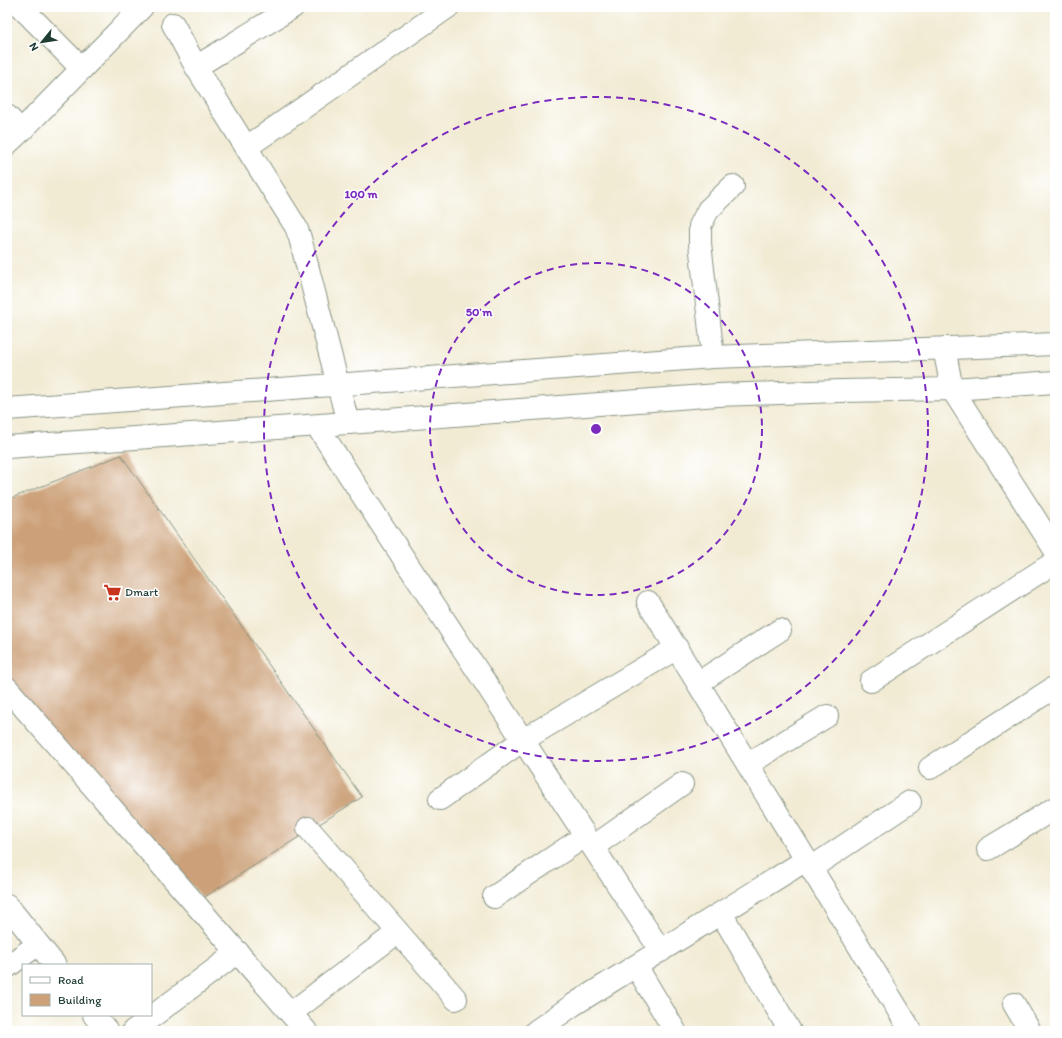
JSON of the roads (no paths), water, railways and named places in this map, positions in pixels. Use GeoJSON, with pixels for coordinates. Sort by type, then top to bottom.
{"type":"FeatureCollection","features":[{"type":"Feature","properties":{"kind":"street"},"geometry":{"type":"LineString","coordinates":[[21,7],[82,69]]}},
{"type":"Feature","properties":{"kind":"street"},"geometry":{"type":"LineString","coordinates":[[196,67],[293,7]]}},
{"type":"Feature","properties":{"kind":"street"},"geometry":{"type":"LineString","coordinates":[[247,147],[448,7]]}},
{"type":"Feature","properties":{"kind":"street"},"geometry":{"type":"LineString","coordinates":[[12,130],[82,69],[135,9]]}},
{"type":"Feature","properties":{"kind":"street"},"geometry":{"type":"LineString","coordinates":[[173,24],[196,67],[291,218],[298,233],[348,424]]}},
{"type":"Feature","properties":{"kind":"street"},"geometry":{"type":"LineString","coordinates":[[713,357],[700,243],[700,226],[708,210],[733,186]]}},
{"type":"Feature","properties":{"kind":"street"},"geometry":{"type":"LineString","coordinates":[[7,409],[713,357],[1055,344]]}},
{"type":"Feature","properties":{"kind":"street"},"geometry":{"type":"LineString","coordinates":[[944,348],[952,389],[1055,550]]}},
{"type":"Feature","properties":{"kind":"street"},"geometry":{"type":"LineString","coordinates":[[7,447],[348,424],[718,395],[952,389],[1055,382]]}},
{"type":"Feature","properties":{"kind":"street"},"geometry":{"type":"LineString","coordinates":[[317,426],[660,951]]}},
{"type":"Feature","properties":{"kind":"street"},"geometry":{"type":"LineString","coordinates":[[871,681],[1055,562]]}},
{"type":"Feature","properties":{"kind":"street"},"geometry":{"type":"LineString","coordinates":[[648,602],[911,1031]]}},
{"type":"Feature","properties":{"kind":"street"},"geometry":{"type":"LineString","coordinates":[[698,683],[780,630]]}},
{"type":"Feature","properties":{"kind":"street"},"geometry":{"type":"LineString","coordinates":[[440,799],[523,740],[677,648]]}},
{"type":"Feature","properties":{"kind":"street"},"geometry":{"type":"LineString","coordinates":[[930,768],[1055,687]]}},
{"type":"Feature","properties":{"kind":"street"},"geometry":{"type":"LineString","coordinates":[[7,688],[306,1031]]}},
{"type":"Feature","properties":{"kind":"street"},"geometry":{"type":"LineString","coordinates":[[748,764],[827,716]]}},
{"type":"Feature","properties":{"kind":"street"},"geometry":{"type":"LineString","coordinates":[[494,897],[682,784]]}},
{"type":"Feature","properties":{"kind":"street"},"geometry":{"type":"LineString","coordinates":[[536,1031],[573,1005],[721,913],[809,864],[910,802]]}},
{"type":"Feature","properties":{"kind":"street"},"geometry":{"type":"LineString","coordinates":[[988,849],[1055,808]]}},
{"type":"Feature","properties":{"kind":"street"},"geometry":{"type":"LineString","coordinates":[[308,828],[456,999]]}},
{"type":"Feature","properties":{"kind":"street"},"geometry":{"type":"LineString","coordinates":[[7,904],[54,964]]}},
{"type":"Feature","properties":{"kind":"street"},"geometry":{"type":"LineString","coordinates":[[721,913],[790,1031]]}},
{"type":"Feature","properties":{"kind":"street"},"geometry":{"type":"LineString","coordinates":[[290,1013],[398,932]]}},
{"type":"Feature","properties":{"kind":"street"},"geometry":{"type":"LineString","coordinates":[[7,967],[38,944]]}},
{"type":"Feature","properties":{"kind":"street"},"geometry":{"type":"LineString","coordinates":[[133,1031],[238,952]]}},
{"type":"Feature","properties":{"kind":"street"},"geometry":{"type":"LineString","coordinates":[[636,966],[675,1031]]}},
{"type":"Feature","properties":{"kind":"street"},"geometry":{"type":"LineString","coordinates":[[1014,1004],[1030,1031]]}},
{"type":"Feature","properties":{"kind":"street"},"geometry":{"type":"LineString","coordinates":[[95,1016],[107,1031]]}},
{"type":"Feature","properties":{"kind":"place","name":"Dmart"},"geometry":{"type":"Point","coordinates":[112,592]}}]}
